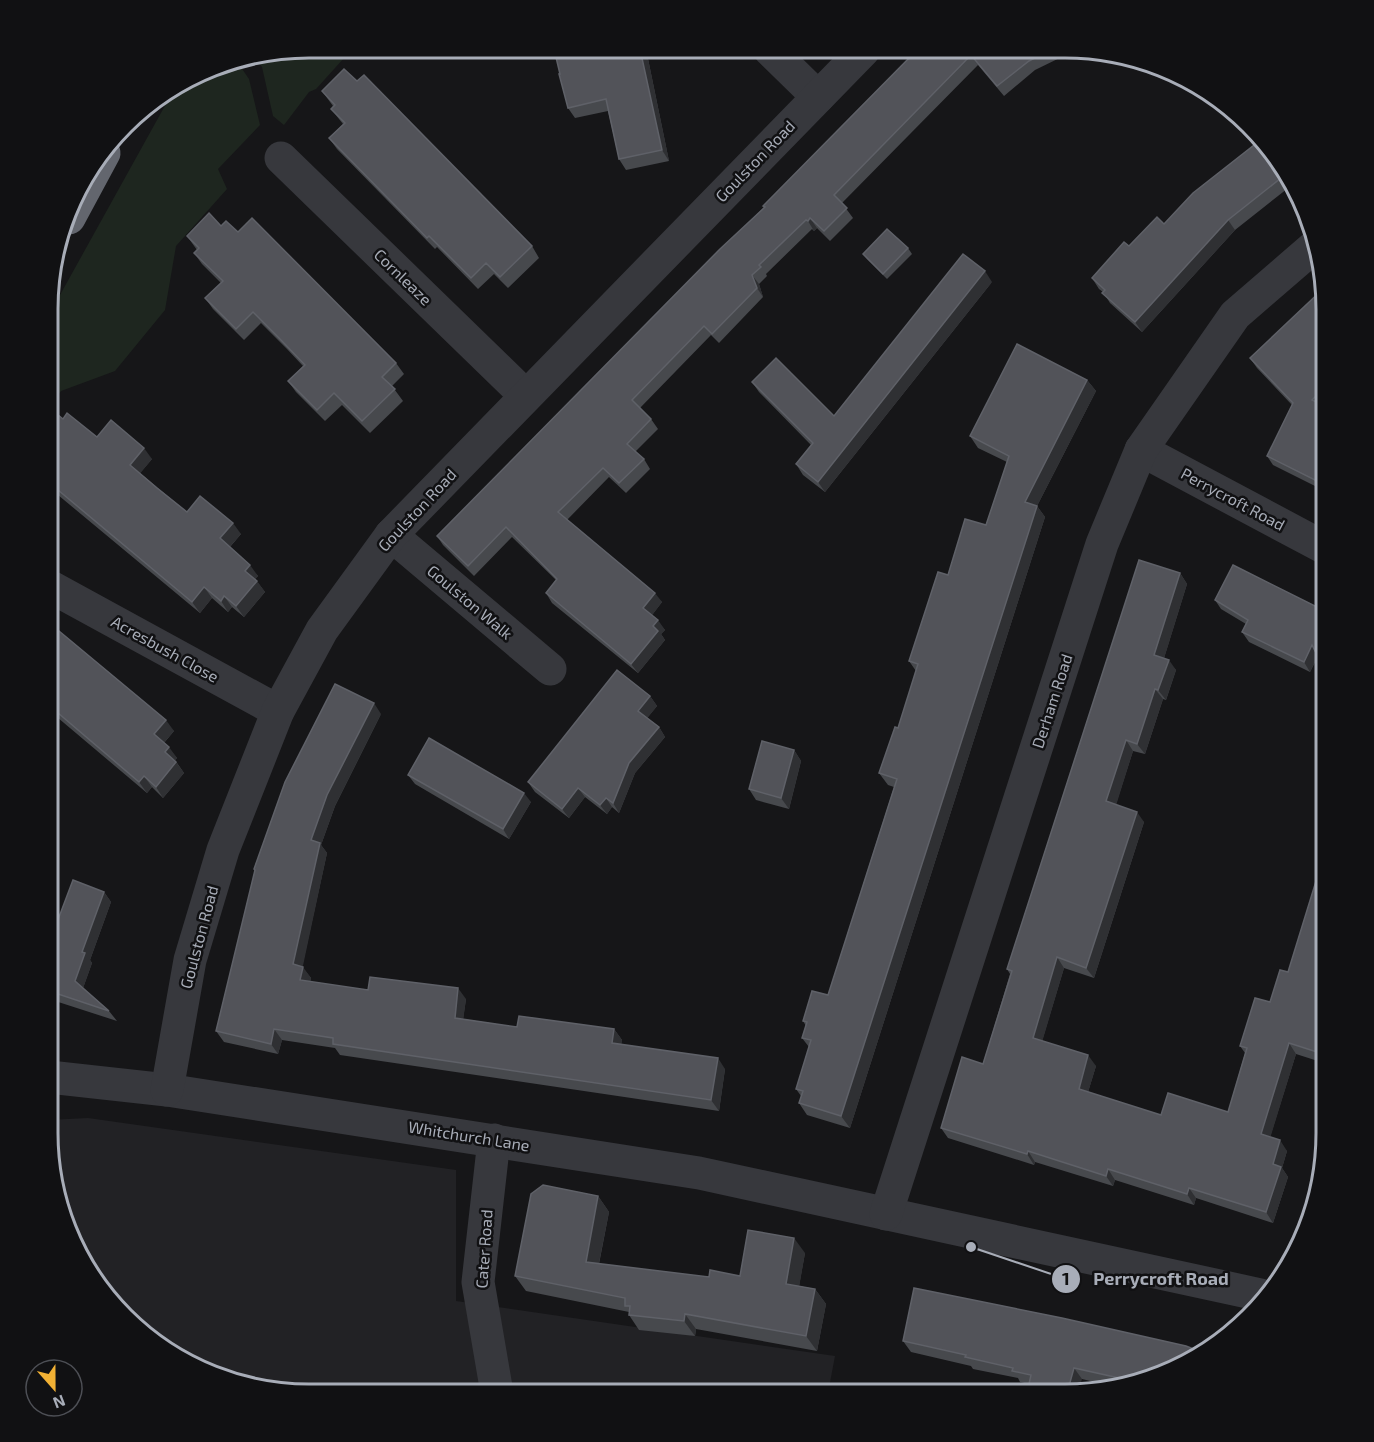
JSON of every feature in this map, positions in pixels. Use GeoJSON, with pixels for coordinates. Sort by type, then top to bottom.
{"type":"FeatureCollection","features":[{"type":"Feature","properties":{"kind":"street"},"geometry":{"type":"LineString","coordinates":[[778,58],[818,97]]}},
{"type":"Feature","properties":{"kind":"street","name":"Goulston Road"},"geometry":{"type":"LineString","coordinates":[[167,1089],[190,960],[223,850],[278,711],[322,630],[391,535],[856,58]]}},
{"type":"Feature","properties":{"kind":"street","name":"Cornleaze"},"geometry":{"type":"LineString","coordinates":[[281,158],[526,396]]}},
{"type":"Feature","properties":{"kind":"street","name":"Derham Road"},"geometry":{"type":"LineString","coordinates":[[886,1214],[1099,555],[1141,450],[1234,315],[1309,251]]}},
{"type":"Feature","properties":{"kind":"street","name":"Perrycroft Road"},"geometry":{"type":"LineString","coordinates":[[1141,450],[1316,543]]}},
{"type":"Feature","properties":{"kind":"street","name":"Goulston Walk"},"geometry":{"type":"LineString","coordinates":[[391,535],[550,669]]}},
{"type":"Feature","properties":{"kind":"street","name":"Acresbush Close"},"geometry":{"type":"LineString","coordinates":[[58,592],[278,711]]}},
{"type":"Feature","properties":{"kind":"street","name":"Whitchurch Lane"},"geometry":{"type":"LineString","coordinates":[[58,1078],[167,1089],[699,1173],[1256,1294]]}},
{"type":"Feature","properties":{"kind":"street","name":"Cater Road"},"geometry":{"type":"LineString","coordinates":[[494,1140],[478,1282],[495,1384]]}},
{"type":"Feature","properties":{"kind":"shaded area"},"geometry":{"type":"Polygon","coordinates":[[[344,58],[316,89],[309,92],[284,125],[273,116],[259,63],[293,59],[344,58]]]}},
{"type":"Feature","properties":{"kind":"shaded area"},"geometry":{"type":"Polygon","coordinates":[[[242,68],[249,79],[260,125],[218,169],[227,189],[176,246],[165,310],[115,371],[61,391],[58,395],[60,295],[166,104],[199,84],[242,68]]]}},
{"type":"Feature","properties":{"kind":"shaded area"},"geometry":{"type":"Polygon","coordinates":[[[88,1118],[456,1170],[456,1301],[835,1356],[830,1384],[310,1384],[261,1379],[229,1370],[199,1358],[157,1332],[132,1310],[101,1272],[84,1243],[67,1197],[59,1149],[58,1120],[88,1118]]]}},
{"type":"Feature","properties":{"kind":"building"},"geometry":{"type":"Polygon","coordinates":[[[556,58],[642,58],[662,150],[619,159],[606,99],[568,108],[556,58]]]}},
{"type":"Feature","properties":{"kind":"building"},"geometry":{"type":"Polygon","coordinates":[[[909,58],[968,58],[834,195],[847,208],[824,231],[810,218],[806,220],[759,265],[761,267],[752,275],[757,288],[712,334],[704,326],[632,400],[651,419],[627,444],[644,459],[619,483],[603,468],[558,512],[655,593],[643,608],[658,620],[653,626],[658,631],[631,664],[546,593],[557,579],[506,527],[468,566],[437,536],[720,249],[765,207],[763,206],[909,58]]]}},
{"type":"Feature","properties":{"kind":"building"},"geometry":{"type":"Polygon","coordinates":[[[974,58],[1035,58],[1029,61],[997,86],[974,58]]]}},
{"type":"Feature","properties":{"kind":"building"},"geometry":{"type":"Polygon","coordinates":[[[344,69],[357,81],[364,75],[532,246],[500,277],[486,263],[471,278],[429,236],[427,238],[329,138],[345,123],[331,109],[335,105],[322,91],[344,69]]]}},
{"type":"Feature","properties":{"kind":"building"},"geometry":{"type":"Polygon","coordinates":[[[1254,145],[1279,179],[1228,220],[1135,322],[1102,293],[1105,290],[1092,278],[1124,242],[1129,246],[1157,217],[1164,224],[1193,193],[1254,145]]]}},
{"type":"Feature","properties":{"kind":"building"},"geometry":{"type":"Polygon","coordinates":[[[209,213],[221,226],[226,221],[238,232],[252,218],[396,363],[382,377],[395,389],[362,421],[334,393],[317,410],[288,381],[305,365],[253,312],[236,329],[205,298],[223,281],[194,253],[199,248],[187,236],[209,213]]]}},
{"type":"Feature","properties":{"kind":"building"},"geometry":{"type":"Polygon","coordinates":[[[887,229],[908,248],[883,274],[863,254],[887,229]]]}},
{"type":"Feature","properties":{"kind":"building"},"geometry":{"type":"Polygon","coordinates":[[[963,254],[985,271],[818,482],[796,464],[813,443],[752,382],[776,358],[834,416],[963,254]]]}},
{"type":"Feature","properties":{"kind":"building"},"geometry":{"type":"Polygon","coordinates":[[[1315,296],[1316,396],[1312,400],[1316,402],[1316,480],[1267,456],[1293,403],[1250,358],[1315,296]]]}},
{"type":"Feature","properties":{"kind":"building"},"geometry":{"type":"Polygon","coordinates":[[[1017,344],[1087,380],[1025,502],[1037,506],[841,1116],[799,1103],[803,1091],[796,1089],[811,1040],[802,1038],[807,1022],[803,1021],[812,991],[828,995],[897,779],[879,773],[895,727],[898,728],[918,664],[909,661],[938,572],[948,575],[965,519],[986,525],[1009,456],[970,436],[1017,344]]]}},
{"type":"Feature","properties":{"kind":"building"},"geometry":{"type":"Polygon","coordinates":[[[67,413],[97,437],[111,420],[144,448],[130,465],[157,488],[187,512],[200,496],[233,523],[220,538],[250,565],[245,571],[257,581],[236,606],[224,596],[221,601],[204,587],[192,602],[58,490],[58,415],[63,419],[67,413]]]}},
{"type":"Feature","properties":{"kind":"building"},"geometry":{"type":"Polygon","coordinates":[[[1139,560],[1180,573],[1154,655],[1169,660],[1158,690],[1155,689],[1137,744],[1126,740],[1106,801],[1137,812],[1086,968],[1057,957],[1033,1038],[1088,1055],[1079,1089],[1161,1115],[1168,1093],[1228,1112],[1247,1048],[1240,1046],[1255,998],[1270,1002],[1280,970],[1288,972],[1316,881],[1316,1052],[1289,1043],[1261,1134],[1280,1140],[1273,1164],[1281,1167],[1266,1212],[1189,1188],[1187,1194],[1108,1169],[1106,1176],[1028,1151],[1027,1154],[941,1128],[962,1057],[983,1064],[1012,971],[1007,969],[1139,560]]]}},
{"type":"Feature","properties":{"kind":"building"},"geometry":{"type":"Polygon","coordinates":[[[1233,565],[1316,606],[1316,653],[1312,645],[1304,662],[1242,632],[1248,620],[1215,600],[1233,565]]]}},
{"type":"Feature","properties":{"kind":"building"},"geometry":{"type":"Polygon","coordinates":[[[58,632],[166,720],[154,734],[169,747],[165,752],[176,762],[156,787],[144,776],[139,782],[58,713],[58,632]]]}},
{"type":"Feature","properties":{"kind":"building"},"geometry":{"type":"Polygon","coordinates":[[[617,670],[650,696],[638,711],[659,727],[629,763],[613,803],[606,798],[600,805],[578,788],[562,809],[528,782],[617,670]]]}},
{"type":"Feature","properties":{"kind":"building"},"geometry":{"type":"Polygon","coordinates":[[[335,684],[374,703],[327,795],[311,840],[320,843],[293,964],[303,967],[300,980],[368,990],[370,977],[458,988],[455,1018],[517,1027],[519,1016],[614,1029],[612,1043],[718,1058],[711,1100],[333,1044],[333,1038],[274,1029],[271,1044],[216,1031],[254,869],[285,782],[335,684]]]}},
{"type":"Feature","properties":{"kind":"building"},"geometry":{"type":"Polygon","coordinates":[[[429,738],[524,793],[503,829],[408,775],[429,738]]]}},
{"type":"Feature","properties":{"kind":"building"},"geometry":{"type":"Polygon","coordinates":[[[762,741],[794,750],[781,798],[749,789],[762,741]]]}},
{"type":"Feature","properties":{"kind":"building"},"geometry":{"type":"Polygon","coordinates":[[[73,880],[104,892],[82,952],[85,953],[75,981],[109,1011],[58,994],[58,920],[73,880]]]}},
{"type":"Feature","properties":{"kind":"building"},"geometry":{"type":"Polygon","coordinates":[[[543,1185],[598,1196],[586,1262],[709,1277],[710,1270],[740,1276],[748,1230],[794,1238],[786,1284],[815,1289],[806,1336],[685,1314],[684,1321],[629,1315],[630,1306],[625,1306],[625,1298],[515,1276],[531,1194],[543,1185]]]}},
{"type":"Feature","properties":{"kind":"building"},"geometry":{"type":"Polygon","coordinates":[[[914,1288],[1062,1318],[1192,1348],[1145,1370],[1118,1378],[1074,1368],[1070,1384],[1029,1384],[1031,1375],[1012,1371],[1013,1368],[903,1341],[914,1288]]]}},
{"type":"Feature","properties":{"kind":"place","name":"Perrycroft Road"},"geometry":{"type":"Point","coordinates":[971,1247]}}]}
